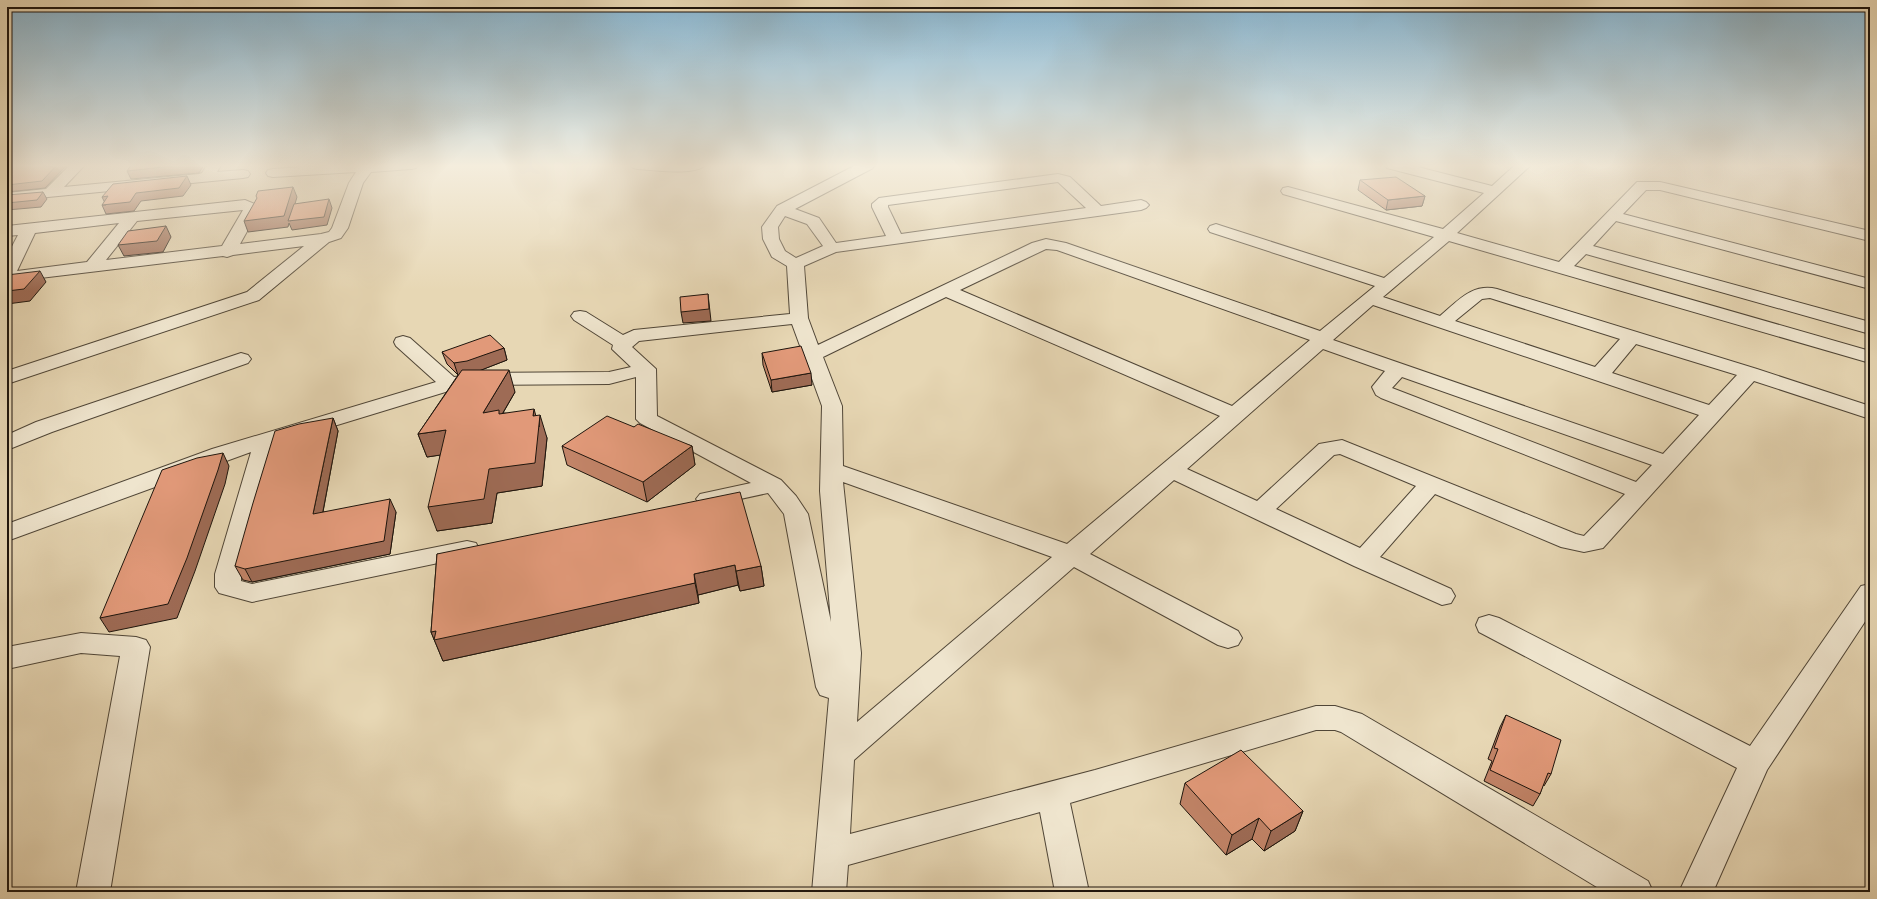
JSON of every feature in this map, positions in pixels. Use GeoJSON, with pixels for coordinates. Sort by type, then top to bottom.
{"type":"FeatureCollection","features":[{"type":"Feature","properties":{"kind":"street"},"geometry":{"type":"LineString","coordinates":[[7,231],[227,207]]}},
{"type":"Feature","properties":{"kind":"street"},"geometry":{"type":"LineString","coordinates":[[226,252],[252,208],[250,207]]}},
{"type":"Feature","properties":{"kind":"street"},"geometry":{"type":"LineString","coordinates":[[7,277],[226,252],[323,239],[335,235],[340,228],[347,207]]}},
{"type":"Feature","properties":{"kind":"street"},"geometry":{"type":"LineString","coordinates":[[786,207],[782,209],[770,227],[771,239],[778,254],[795,264]]}},
{"type":"Feature","properties":{"kind":"street"},"geometry":{"type":"LineString","coordinates":[[880,207],[896,239]]}},
{"type":"Feature","properties":{"kind":"street"},"geometry":{"type":"LineString","coordinates":[[1094,207],[1098,211]]}},
{"type":"Feature","properties":{"kind":"street"},"geometry":{"type":"LineString","coordinates":[[795,264],[832,248],[1127,207]]}},
{"type":"Feature","properties":{"kind":"street"},"geometry":{"type":"LineString","coordinates":[[1345,207],[1870,357]]}},
{"type":"Feature","properties":{"kind":"street"},"geometry":{"type":"LineString","coordinates":[[840,754],[1387,284],[1479,207]]}},
{"type":"Feature","properties":{"kind":"street"},"geometry":{"type":"LineString","coordinates":[[1563,268],[1584,248],[1621,207]]}},
{"type":"Feature","properties":{"kind":"street"},"geometry":{"type":"LineString","coordinates":[[1748,207],[1870,236]]}},
{"type":"Feature","properties":{"kind":"street"},"geometry":{"type":"LineString","coordinates":[[782,209],[813,221],[832,248]]}},
{"type":"Feature","properties":{"kind":"street"},"geometry":{"type":"LineString","coordinates":[[1612,216],[1870,284]]}},
{"type":"Feature","properties":{"kind":"street"},"geometry":{"type":"LineString","coordinates":[[91,268],[132,217]]}},
{"type":"Feature","properties":{"kind":"street"},"geometry":{"type":"LineString","coordinates":[[7,273],[29,229]]}},
{"type":"Feature","properties":{"kind":"street"},"geometry":{"type":"LineString","coordinates":[[1216,229],[1387,284]]}},
{"type":"Feature","properties":{"kind":"street"},"geometry":{"type":"LineString","coordinates":[[7,378],[252,296],[323,239]]}},
{"type":"Feature","properties":{"kind":"street"},"geometry":{"type":"LineString","coordinates":[[812,355],[1038,246],[1054,244],[1323,340],[1398,369],[1667,463]]}},
{"type":"Feature","properties":{"kind":"street"},"geometry":{"type":"LineString","coordinates":[[1584,248],[1870,328]]}},
{"type":"Feature","properties":{"kind":"street"},"geometry":{"type":"LineString","coordinates":[[795,264],[799,318],[832,406],[832,491],[847,652],[829,892]]}},
{"type":"Feature","properties":{"kind":"street"},"geometry":{"type":"LineString","coordinates":[[946,291],[1236,415]]}},
{"type":"Feature","properties":{"kind":"street"},"geometry":{"type":"LineString","coordinates":[[1442,323],[1477,294],[1491,293],[1870,413]]}},
{"type":"Feature","properties":{"kind":"street"},"geometry":{"type":"LineString","coordinates":[[1371,299],[1713,413]]}},
{"type":"Feature","properties":{"kind":"street"},"geometry":{"type":"LineString","coordinates":[[580,316],[623,342]]}},
{"type":"Feature","properties":{"kind":"street"},"geometry":{"type":"LineString","coordinates":[[623,342],[634,336],[799,318]]}},
{"type":"Feature","properties":{"kind":"street"},"geometry":{"type":"LineString","coordinates":[[1599,375],[1632,337]]}},
{"type":"Feature","properties":{"kind":"street"},"geometry":{"type":"LineString","coordinates":[[403,342],[450,384]]}},
{"type":"Feature","properties":{"kind":"street"},"geometry":{"type":"LineString","coordinates":[[623,342],[622,349],[646,370],[647,419],[773,485],[788,501],[796,514],[830,687]]}},
{"type":"Feature","properties":{"kind":"street"},"geometry":{"type":"LineString","coordinates":[[7,443],[44,427],[241,359]]}},
{"type":"Feature","properties":{"kind":"street"},"geometry":{"type":"LineString","coordinates":[[1398,369],[1382,387],[1388,394],[1641,492]]}},
{"type":"Feature","properties":{"kind":"street"},"geometry":{"type":"LineString","coordinates":[[7,533],[220,454],[450,384],[488,379],[609,378],[646,370]]}},
{"type":"Feature","properties":{"kind":"street"},"geometry":{"type":"LineString","coordinates":[[1260,511],[1328,449],[1342,447],[1570,541],[1584,544],[1594,542],[1750,374]]}},
{"type":"Feature","properties":{"kind":"street"},"geometry":{"type":"LineString","coordinates":[[265,440],[228,574],[228,587],[252,593],[486,546]]}},
{"type":"Feature","properties":{"kind":"street"},"geometry":{"type":"LineString","coordinates":[[832,470],[1072,555],[1228,638]]}},
{"type":"Feature","properties":{"kind":"street"},"geometry":{"type":"LineString","coordinates":[[1171,470],[1442,596]]}},
{"type":"Feature","properties":{"kind":"street"},"geometry":{"type":"LineString","coordinates":[[1363,560],[1432,484]]}},
{"type":"Feature","properties":{"kind":"street"},"geometry":{"type":"LineString","coordinates":[[688,504],[773,485]]}},
{"type":"Feature","properties":{"kind":"street"},"geometry":{"type":"LineString","coordinates":[[1696,892],[1755,763],[1870,594]]}},
{"type":"Feature","properties":{"kind":"street"},"geometry":{"type":"LineString","coordinates":[[1489,625],[1755,763]]}},
{"type":"Feature","properties":{"kind":"street"},"geometry":{"type":"LineString","coordinates":[[7,658],[81,643],[136,647],[93,892]]}},
{"type":"Feature","properties":{"kind":"street"},"geometry":{"type":"LineString","coordinates":[[833,854],[1052,794],[1316,718],[1335,718],[1351,723],[1636,892]]}},
{"type":"Feature","properties":{"kind":"street"},"geometry":{"type":"LineString","coordinates":[[1052,794],[1072,892]]}},
{"type":"Feature","properties":{"kind":"building"},"geometry":{"type":"Polygon","coordinates":[[[252,207],[287,207],[284,216],[244,221],[252,207]]]}},
{"type":"Feature","properties":{"kind":"building"},"geometry":{"type":"Polygon","coordinates":[[[293,207],[327,207],[324,217],[288,221],[293,207]]]}},
{"type":"Feature","properties":{"kind":"building"},"geometry":{"type":"Polygon","coordinates":[[[166,226],[157,241],[118,245],[128,231],[166,226]]]}},
{"type":"Feature","properties":{"kind":"building"},"geometry":{"type":"Polygon","coordinates":[[[40,271],[24,289],[7,291],[7,275],[40,271]]]}},
{"type":"Feature","properties":{"kind":"building"},"geometry":{"type":"Polygon","coordinates":[[[708,294],[709,309],[681,312],[680,297],[708,294]]]}},
{"type":"Feature","properties":{"kind":"building"},"geometry":{"type":"Polygon","coordinates":[[[490,335],[504,348],[467,361],[454,363],[442,352],[490,335]]]}},
{"type":"Feature","properties":{"kind":"building"},"geometry":{"type":"Polygon","coordinates":[[[801,346],[811,373],[771,380],[762,353],[801,346]]]}},
{"type":"Feature","properties":{"kind":"building"},"geometry":{"type":"Polygon","coordinates":[[[462,370],[509,370],[483,413],[499,410],[499,414],[534,409],[533,416],[540,415],[535,463],[489,469],[484,499],[428,507],[446,430],[418,434],[462,370]]]}},
{"type":"Feature","properties":{"kind":"building"},"geometry":{"type":"Polygon","coordinates":[[[607,416],[634,427],[638,424],[692,446],[643,482],[562,446],[607,416]]]}},
{"type":"Feature","properties":{"kind":"building"},"geometry":{"type":"Polygon","coordinates":[[[333,418],[313,514],[390,499],[384,541],[245,569],[235,566],[275,431],[299,424],[333,418]]]}},
{"type":"Feature","properties":{"kind":"building"},"geometry":{"type":"Polygon","coordinates":[[[223,453],[187,558],[168,604],[100,618],[162,470],[197,458],[223,453]]]}},
{"type":"Feature","properties":{"kind":"building"},"geometry":{"type":"Polygon","coordinates":[[[740,492],[761,566],[736,571],[735,565],[694,574],[695,583],[434,640],[436,631],[431,632],[437,554],[740,492]]]}},
{"type":"Feature","properties":{"kind":"building"},"geometry":{"type":"Polygon","coordinates":[[[1506,715],[1561,740],[1551,774],[1548,773],[1540,794],[1490,770],[1498,749],[1494,748],[1506,715]]]}},
{"type":"Feature","properties":{"kind":"building"},"geometry":{"type":"Polygon","coordinates":[[[1241,750],[1303,811],[1271,831],[1259,818],[1232,835],[1185,783],[1241,750]]]}}]}
